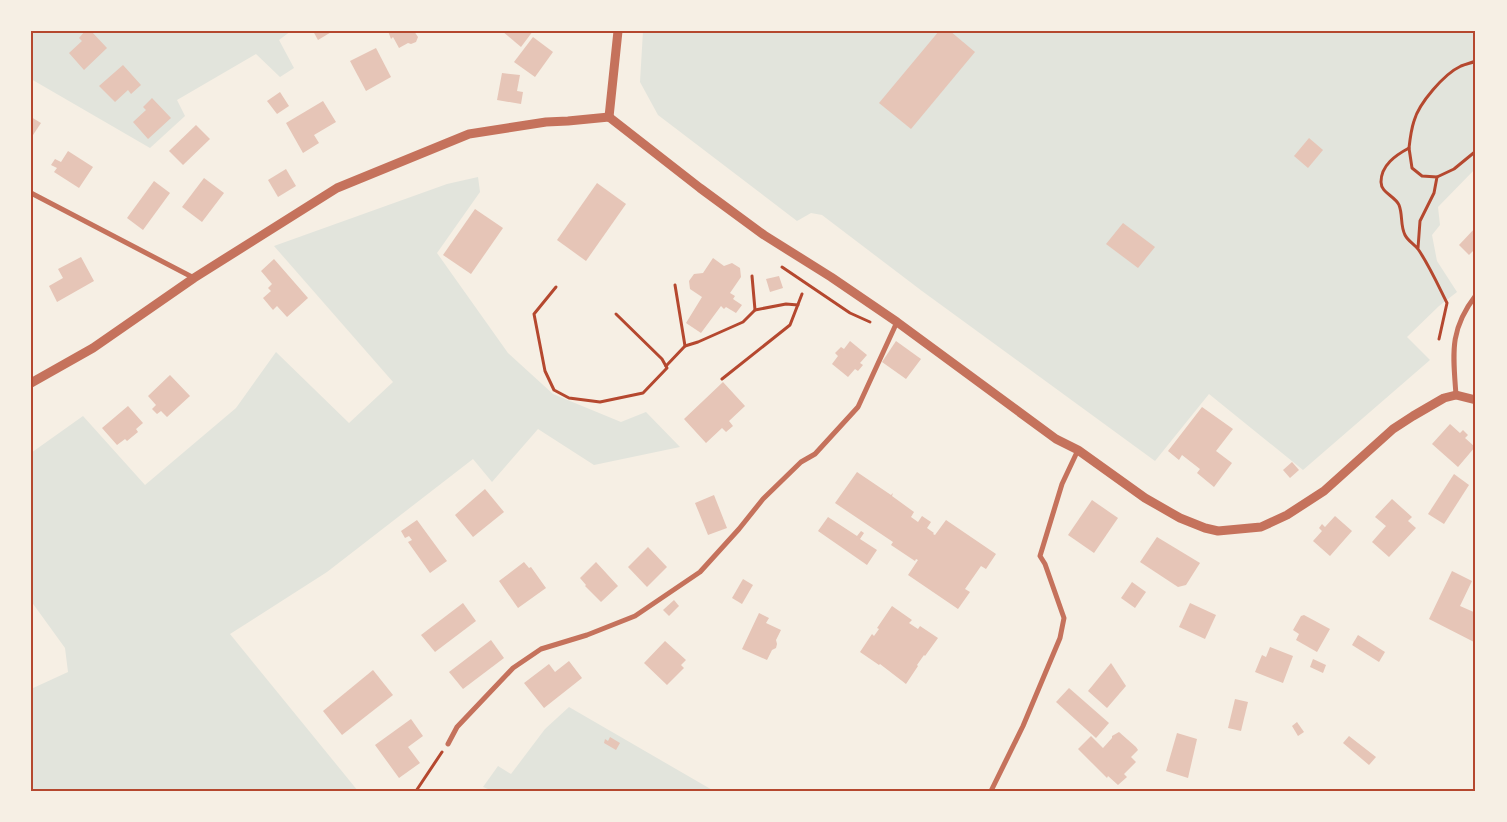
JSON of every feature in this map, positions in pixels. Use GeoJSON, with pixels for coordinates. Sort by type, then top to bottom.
{"type":"FeatureCollection","features":[{"type":"Feature","properties":{"kind":"street"},"geometry":{"type":"LineString","coordinates":[[609,117],[618,31]]}},
{"type":"Feature","properties":{"kind":"street"},"geometry":{"type":"LineString","coordinates":[[31,382],[93,348],[194,278],[336,188],[469,134],[546,122],[609,117],[700,188],[764,234],[896,322],[1056,439],[1078,450],[1159,506],[1180,518],[1205,528],[1218,531],[1260,527],[1287,515],[1324,491],[1393,429],[1413,416],[1444,398],[1456,395],[1476,400]]}},
{"type":"Feature","properties":{"kind":"street"},"geometry":{"type":"LineString","coordinates":[[31,192],[194,278]]}},
{"type":"Feature","properties":{"kind":"street"},"geometry":{"type":"LineString","coordinates":[[1456,395],[1453,347],[1459,322],[1466,308],[1476,295]]}},
{"type":"Feature","properties":{"kind":"street"},"geometry":{"type":"LineString","coordinates":[[448,744],[458,727],[513,668],[541,649],[587,635],[635,616],[700,572],[763,499],[801,462],[815,454],[858,408],[896,322]]}},
{"type":"Feature","properties":{"kind":"street"},"geometry":{"type":"LineString","coordinates":[[990,791],[1023,726],[1060,638],[1064,618],[1045,564],[1040,556],[1062,484],[1078,450]]}},
{"type":"Feature","properties":{"kind":"path"},"geometry":{"type":"LineString","coordinates":[[1476,61],[1460,66],[1449,74],[1438,84],[1424,102],[1414,120],[1409,148],[1412,168],[1422,176],[1437,177],[1454,169],[1476,151]]}},
{"type":"Feature","properties":{"kind":"path"},"geometry":{"type":"LineString","coordinates":[[1409,148],[1394,156],[1382,174],[1381,183],[1383,189],[1398,203],[1401,213],[1401,224],[1406,237],[1418,248],[1447,303],[1439,339]]}},
{"type":"Feature","properties":{"kind":"path"},"geometry":{"type":"LineString","coordinates":[[1418,248],[1420,222],[1434,193],[1437,177]]}},
{"type":"Feature","properties":{"kind":"path"},"geometry":{"type":"LineString","coordinates":[[782,267],[850,313],[891,332]]}},
{"type":"Feature","properties":{"kind":"path"},"geometry":{"type":"LineString","coordinates":[[752,276],[755,310]]}},
{"type":"Feature","properties":{"kind":"path"},"geometry":{"type":"LineString","coordinates":[[676,284],[685,346]]}},
{"type":"Feature","properties":{"kind":"path"},"geometry":{"type":"LineString","coordinates":[[556,287],[534,314],[545,371],[554,390],[569,398],[600,402],[643,393],[685,346],[743,322],[755,310],[786,304],[798,305]]}},
{"type":"Feature","properties":{"kind":"path"},"geometry":{"type":"LineString","coordinates":[[722,379],[790,325],[802,294]]}},
{"type":"Feature","properties":{"kind":"path"},"geometry":{"type":"LineString","coordinates":[[616,314],[662,359],[666,366]]}},
{"type":"Feature","properties":{"kind":"path"},"geometry":{"type":"LineString","coordinates":[[416,791],[448,744]]}},
{"type":"Feature","properties":{"kind":"shaded area"},"geometry":{"type":"Polygon","coordinates":[[[31,31],[291,31],[279,40],[294,68],[280,77],[256,54],[177,100],[185,116],[150,148],[31,79],[31,31]]]}},
{"type":"Feature","properties":{"kind":"shaded area"},"geometry":{"type":"Polygon","coordinates":[[[643,31],[1476,31],[1476,168],[1438,207],[1440,225],[1432,235],[1437,261],[1457,292],[1439,306],[1407,337],[1430,360],[1303,470],[1209,394],[1155,461],[922,291],[822,215],[811,213],[797,221],[658,115],[640,82],[643,31]]]}},
{"type":"Feature","properties":{"kind":"shaded area"},"geometry":{"type":"Polygon","coordinates":[[[478,177],[480,192],[437,253],[508,353],[553,394],[621,422],[646,412],[680,447],[594,465],[538,429],[492,482],[473,459],[327,572],[230,634],[358,791],[31,791],[31,689],[68,672],[65,648],[31,601],[31,453],[83,416],[145,485],[236,408],[276,352],[349,423],[393,382],[274,246],[447,184],[478,177]]]}},
{"type":"Feature","properties":{"kind":"shaded area"},"geometry":{"type":"Polygon","coordinates":[[[569,707],[714,791],[493,791],[483,787],[498,766],[511,774],[545,729],[569,707]]]}},
{"type":"Feature","properties":{"kind":"building"},"geometry":{"type":"Polygon","coordinates":[[[85,31],[91,31],[107,48],[84,70],[69,53],[82,41],[79,38],[85,31]]]}},
{"type":"Feature","properties":{"kind":"building"},"geometry":{"type":"Polygon","coordinates":[[[313,31],[333,31],[318,40],[313,31]]]}},
{"type":"Feature","properties":{"kind":"building"},"geometry":{"type":"Polygon","coordinates":[[[388,31],[414,31],[418,37],[416,42],[408,43],[399,48],[393,37],[391,39],[388,31]]]}},
{"type":"Feature","properties":{"kind":"building"},"geometry":{"type":"Polygon","coordinates":[[[502,31],[533,31],[521,47],[502,31]]]}},
{"type":"Feature","properties":{"kind":"building"},"geometry":{"type":"Polygon","coordinates":[[[939,31],[950,31],[975,52],[911,129],[879,103],[939,31]]]}},
{"type":"Feature","properties":{"kind":"building"},"geometry":{"type":"Polygon","coordinates":[[[533,37],[553,52],[535,77],[514,62],[533,37]]]}},
{"type":"Feature","properties":{"kind":"building"},"geometry":{"type":"Polygon","coordinates":[[[376,48],[391,77],[366,91],[350,61],[376,48]]]}},
{"type":"Feature","properties":{"kind":"building"},"geometry":{"type":"Polygon","coordinates":[[[123,65],[141,85],[131,94],[128,90],[115,102],[99,86],[123,65]]]}},
{"type":"Feature","properties":{"kind":"building"},"geometry":{"type":"Polygon","coordinates":[[[502,73],[520,75],[517,91],[523,92],[521,104],[497,100],[502,73]]]}},
{"type":"Feature","properties":{"kind":"building"},"geometry":{"type":"Polygon","coordinates":[[[280,92],[289,106],[277,114],[267,101],[280,92]]]}},
{"type":"Feature","properties":{"kind":"building"},"geometry":{"type":"Polygon","coordinates":[[[152,98],[171,118],[148,139],[133,122],[146,110],[143,107],[152,98]]]}},
{"type":"Feature","properties":{"kind":"building"},"geometry":{"type":"Polygon","coordinates":[[[323,101],[336,122],[314,135],[319,143],[303,153],[286,123],[323,101]]]}},
{"type":"Feature","properties":{"kind":"building"},"geometry":{"type":"Polygon","coordinates":[[[31,117],[41,123],[31,138],[31,117]]]}},
{"type":"Feature","properties":{"kind":"building"},"geometry":{"type":"Polygon","coordinates":[[[196,125],[210,139],[183,165],[169,151],[196,125]]]}},
{"type":"Feature","properties":{"kind":"building"},"geometry":{"type":"Polygon","coordinates":[[[1309,138],[1323,150],[1308,168],[1294,156],[1309,138]]]}},
{"type":"Feature","properties":{"kind":"building"},"geometry":{"type":"Polygon","coordinates":[[[68,151],[93,167],[79,188],[54,172],[57,168],[51,165],[55,159],[61,162],[68,151]]]}},
{"type":"Feature","properties":{"kind":"building"},"geometry":{"type":"Polygon","coordinates":[[[286,169],[296,186],[278,197],[268,180],[286,169]]]}},
{"type":"Feature","properties":{"kind":"building"},"geometry":{"type":"Polygon","coordinates":[[[204,178],[224,193],[202,222],[182,207],[204,178]]]}},
{"type":"Feature","properties":{"kind":"building"},"geometry":{"type":"Polygon","coordinates":[[[154,181],[170,193],[143,230],[127,218],[154,181]]]}},
{"type":"Feature","properties":{"kind":"building"},"geometry":{"type":"Polygon","coordinates":[[[597,183],[626,204],[586,261],[557,240],[597,183]]]}},
{"type":"Feature","properties":{"kind":"building"},"geometry":{"type":"Polygon","coordinates":[[[475,209],[503,228],[471,274],[443,255],[475,209]]]}},
{"type":"Feature","properties":{"kind":"building"},"geometry":{"type":"Polygon","coordinates":[[[1123,223],[1155,247],[1138,268],[1106,244],[1123,223]]]}},
{"type":"Feature","properties":{"kind":"building"},"geometry":{"type":"Polygon","coordinates":[[[1476,227],[1476,248],[1469,255],[1459,245],[1476,227]]]}},
{"type":"Feature","properties":{"kind":"building"},"geometry":{"type":"Polygon","coordinates":[[[81,257],[94,281],[57,302],[49,286],[63,278],[58,269],[81,257]]]}},
{"type":"Feature","properties":{"kind":"building"},"geometry":{"type":"Polygon","coordinates":[[[713,258],[724,266],[732,263],[740,268],[741,277],[730,293],[735,296],[733,299],[742,305],[736,313],[721,306],[701,333],[686,323],[702,297],[690,289],[689,281],[694,274],[703,273],[713,258]]]}},
{"type":"Feature","properties":{"kind":"building"},"geometry":{"type":"Polygon","coordinates":[[[274,259],[308,298],[287,317],[277,306],[273,310],[263,298],[271,291],[268,288],[272,284],[261,271],[274,259]]]}},
{"type":"Feature","properties":{"kind":"building"},"geometry":{"type":"Polygon","coordinates":[[[779,276],[783,288],[770,292],[766,279],[779,276]]]}},
{"type":"Feature","properties":{"kind":"building"},"geometry":{"type":"Polygon","coordinates":[[[850,341],[867,355],[860,363],[863,365],[858,371],[855,369],[848,377],[832,364],[838,356],[835,353],[841,347],[844,349],[850,341]]]}},
{"type":"Feature","properties":{"kind":"building"},"geometry":{"type":"Polygon","coordinates":[[[896,341],[921,359],[906,379],[882,362],[896,341]]]}},
{"type":"Feature","properties":{"kind":"building"},"geometry":{"type":"Polygon","coordinates":[[[170,375],[190,396],[167,417],[161,411],[157,414],[152,409],[156,405],[148,396],[170,375]]]}},
{"type":"Feature","properties":{"kind":"building"},"geometry":{"type":"Polygon","coordinates":[[[723,382],[745,406],[729,421],[733,426],[726,432],[722,428],[706,443],[684,419],[723,382]]]}},
{"type":"Feature","properties":{"kind":"building"},"geometry":{"type":"Polygon","coordinates":[[[128,406],[143,423],[136,429],[138,432],[127,441],[125,439],[117,445],[102,428],[128,406]]]}},
{"type":"Feature","properties":{"kind":"building"},"geometry":{"type":"Polygon","coordinates":[[[1202,407],[1233,429],[1216,451],[1232,463],[1214,487],[1197,473],[1200,469],[1182,455],[1179,460],[1168,451],[1202,407]]]}},
{"type":"Feature","properties":{"kind":"building"},"geometry":{"type":"Polygon","coordinates":[[[1450,424],[1460,433],[1463,430],[1468,435],[1465,438],[1475,447],[1458,467],[1432,444],[1450,424]]]}},
{"type":"Feature","properties":{"kind":"building"},"geometry":{"type":"Polygon","coordinates":[[[1292,462],[1299,470],[1290,478],[1283,470],[1292,462]]]}},
{"type":"Feature","properties":{"kind":"building"},"geometry":{"type":"Polygon","coordinates":[[[857,472],[891,495],[893,493],[892,496],[914,512],[911,517],[918,522],[922,516],[931,522],[927,528],[933,534],[935,535],[946,520],[996,554],[986,569],[981,566],[965,589],[970,592],[958,609],[908,575],[918,560],[916,559],[915,561],[891,545],[893,542],[835,503],[857,472]]]}},
{"type":"Feature","properties":{"kind":"building"},"geometry":{"type":"Polygon","coordinates":[[[1454,474],[1469,485],[1444,524],[1428,514],[1454,474]]]}},
{"type":"Feature","properties":{"kind":"building"},"geometry":{"type":"Polygon","coordinates":[[[485,489],[504,512],[473,537],[455,515],[485,489]]]}},
{"type":"Feature","properties":{"kind":"building"},"geometry":{"type":"Polygon","coordinates":[[[714,495],[727,528],[708,535],[695,503],[714,495]]]}},
{"type":"Feature","properties":{"kind":"building"},"geometry":{"type":"Polygon","coordinates":[[[1392,499],[1412,517],[1408,521],[1416,528],[1389,557],[1372,542],[1386,526],[1375,517],[1392,499]]]}},
{"type":"Feature","properties":{"kind":"building"},"geometry":{"type":"Polygon","coordinates":[[[1092,500],[1118,518],[1094,553],[1068,535],[1092,500]]]}},
{"type":"Feature","properties":{"kind":"building"},"geometry":{"type":"Polygon","coordinates":[[[1335,516],[1352,531],[1330,556],[1313,541],[1322,531],[1319,528],[1322,524],[1325,527],[1335,516]]]}},
{"type":"Feature","properties":{"kind":"building"},"geometry":{"type":"Polygon","coordinates":[[[828,517],[857,536],[861,531],[864,533],[860,539],[877,550],[867,565],[818,531],[828,517]]]}},
{"type":"Feature","properties":{"kind":"building"},"geometry":{"type":"Polygon","coordinates":[[[417,520],[447,561],[430,573],[408,542],[412,540],[409,536],[405,538],[401,531],[417,520]]]}},
{"type":"Feature","properties":{"kind":"building"},"geometry":{"type":"Polygon","coordinates":[[[1157,537],[1200,563],[1186,585],[1178,587],[1140,562],[1157,537]]]}},
{"type":"Feature","properties":{"kind":"building"},"geometry":{"type":"Polygon","coordinates":[[[648,547],[667,567],[647,587],[628,567],[648,547]]]}},
{"type":"Feature","properties":{"kind":"building"},"geometry":{"type":"Polygon","coordinates":[[[524,562],[529,568],[531,567],[546,588],[518,608],[499,581],[524,562]]]}},
{"type":"Feature","properties":{"kind":"building"},"geometry":{"type":"Polygon","coordinates":[[[596,562],[618,586],[601,602],[585,586],[580,578],[596,562]]]}},
{"type":"Feature","properties":{"kind":"building"},"geometry":{"type":"Polygon","coordinates":[[[1452,571],[1472,581],[1460,606],[1476,613],[1476,638],[1474,642],[1429,619],[1452,571]]]}},
{"type":"Feature","properties":{"kind":"building"},"geometry":{"type":"Polygon","coordinates":[[[743,579],[753,585],[742,604],[732,598],[743,579]]]}},
{"type":"Feature","properties":{"kind":"building"},"geometry":{"type":"Polygon","coordinates":[[[1132,582],[1146,592],[1135,608],[1121,598],[1132,582]]]}},
{"type":"Feature","properties":{"kind":"building"},"geometry":{"type":"Polygon","coordinates":[[[674,600],[679,606],[669,616],[663,610],[674,600]]]}},
{"type":"Feature","properties":{"kind":"building"},"geometry":{"type":"Polygon","coordinates":[[[463,603],[476,621],[435,652],[421,635],[463,603]]]}},
{"type":"Feature","properties":{"kind":"building"},"geometry":{"type":"Polygon","coordinates":[[[1190,603],[1216,615],[1205,639],[1179,627],[1190,603]]]}},
{"type":"Feature","properties":{"kind":"building"},"geometry":{"type":"Polygon","coordinates":[[[892,606],[912,620],[909,623],[918,629],[920,626],[938,638],[917,665],[906,684],[880,664],[860,652],[872,634],[874,636],[879,629],[877,628],[892,606]]]}},
{"type":"Feature","properties":{"kind":"building"},"geometry":{"type":"Polygon","coordinates":[[[759,613],[769,618],[766,623],[781,630],[776,640],[776,648],[772,650],[767,660],[742,649],[759,613]]]}},
{"type":"Feature","properties":{"kind":"building"},"geometry":{"type":"Polygon","coordinates":[[[1304,615],[1330,629],[1317,652],[1296,640],[1299,634],[1293,630],[1301,616],[1304,615]]]}},
{"type":"Feature","properties":{"kind":"building"},"geometry":{"type":"Polygon","coordinates":[[[1358,635],[1385,652],[1379,662],[1352,645],[1358,635]]]}},
{"type":"Feature","properties":{"kind":"building"},"geometry":{"type":"Polygon","coordinates":[[[491,640],[504,658],[463,689],[449,672],[491,640]]]}},
{"type":"Feature","properties":{"kind":"building"},"geometry":{"type":"Polygon","coordinates":[[[665,641],[686,660],[681,665],[684,668],[667,685],[644,663],[665,641]]]}},
{"type":"Feature","properties":{"kind":"building"},"geometry":{"type":"Polygon","coordinates":[[[1270,647],[1293,656],[1283,683],[1255,672],[1262,655],[1266,657],[1270,647]]]}},
{"type":"Feature","properties":{"kind":"building"},"geometry":{"type":"Polygon","coordinates":[[[1313,659],[1326,665],[1323,673],[1310,667],[1313,659]]]}},
{"type":"Feature","properties":{"kind":"building"},"geometry":{"type":"Polygon","coordinates":[[[569,661],[582,678],[544,708],[524,683],[549,664],[555,672],[569,661]]]}},
{"type":"Feature","properties":{"kind":"building"},"geometry":{"type":"Polygon","coordinates":[[[1111,663],[1126,686],[1107,708],[1088,691],[1111,663]]]}},
{"type":"Feature","properties":{"kind":"building"},"geometry":{"type":"Polygon","coordinates":[[[373,670],[393,695],[342,735],[323,711],[373,670]]]}},
{"type":"Feature","properties":{"kind":"building"},"geometry":{"type":"Polygon","coordinates":[[[1069,688],[1109,723],[1096,738],[1056,702],[1069,688]]]}},
{"type":"Feature","properties":{"kind":"building"},"geometry":{"type":"Polygon","coordinates":[[[1235,699],[1248,702],[1241,731],[1228,728],[1235,699]]]}},
{"type":"Feature","properties":{"kind":"building"},"geometry":{"type":"Polygon","coordinates":[[[411,719],[423,736],[408,747],[420,763],[399,778],[375,745],[411,719]]]}},
{"type":"Feature","properties":{"kind":"building"},"geometry":{"type":"Polygon","coordinates":[[[1297,722],[1304,732],[1298,736],[1292,726],[1297,722]]]}},
{"type":"Feature","properties":{"kind":"building"},"geometry":{"type":"Polygon","coordinates":[[[1119,732],[1138,750],[1131,757],[1136,762],[1124,774],[1127,777],[1118,785],[1108,776],[1107,778],[1078,749],[1091,736],[1103,748],[1112,736],[1119,732]]]}},
{"type":"Feature","properties":{"kind":"building"},"geometry":{"type":"Polygon","coordinates":[[[1177,733],[1197,739],[1188,778],[1166,771],[1177,733]]]}},
{"type":"Feature","properties":{"kind":"building"},"geometry":{"type":"Polygon","coordinates":[[[1349,736],[1376,757],[1369,765],[1343,743],[1349,736]]]}},
{"type":"Feature","properties":{"kind":"building"},"geometry":{"type":"Polygon","coordinates":[[[610,737],[620,743],[616,750],[604,743],[605,739],[608,741],[610,737]]]}}]}
